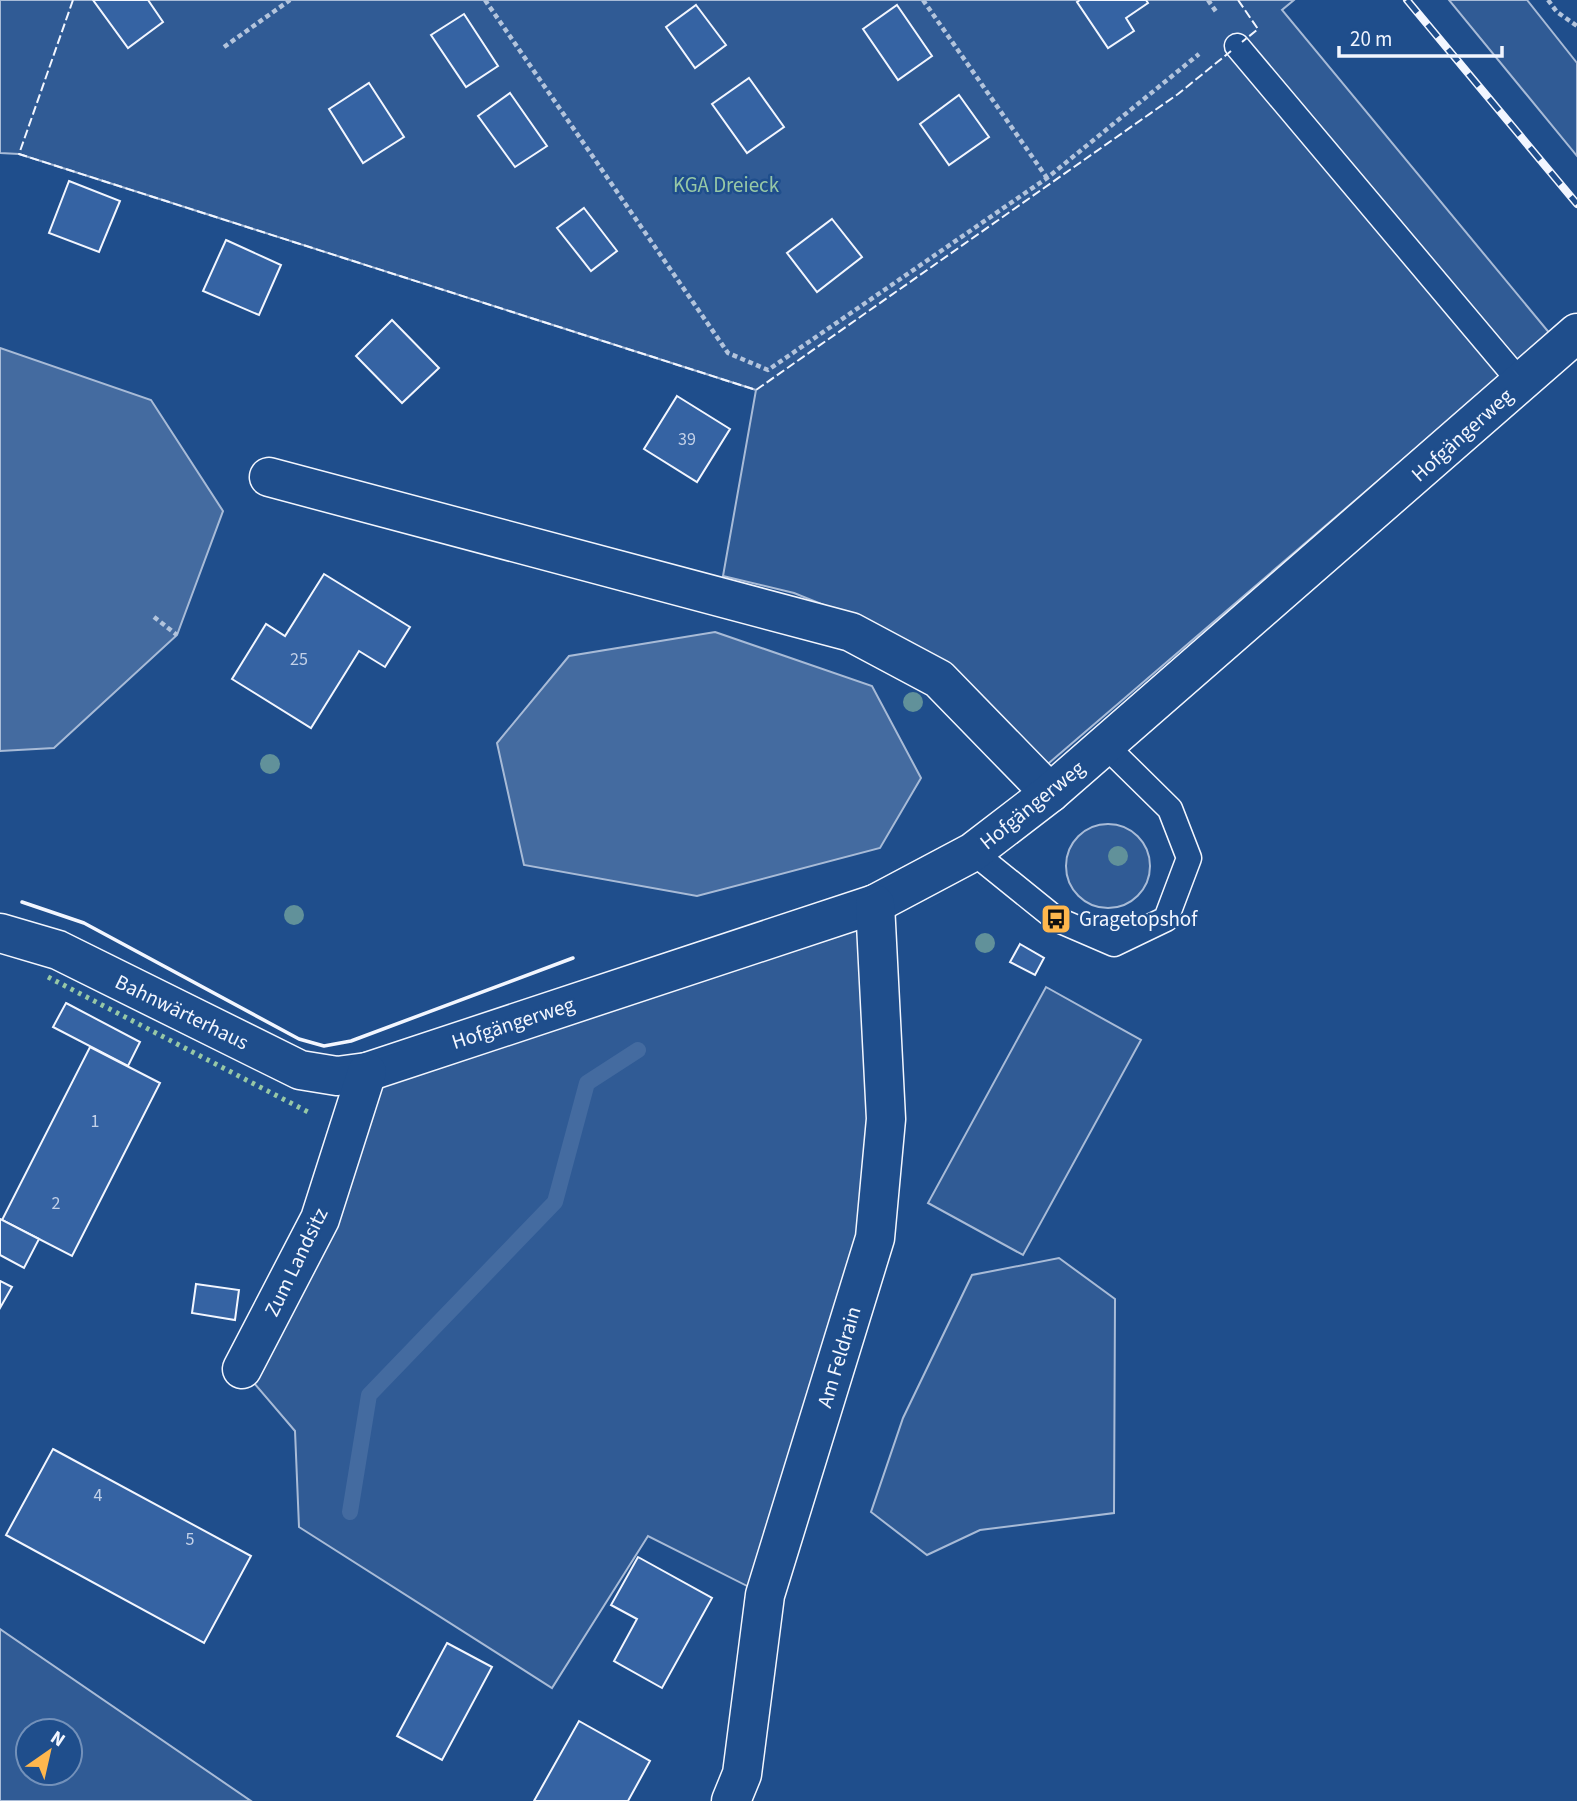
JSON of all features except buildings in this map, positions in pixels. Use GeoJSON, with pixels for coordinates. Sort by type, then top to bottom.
{"type":"FeatureCollection","features":[{"type":"Feature","properties":{"kind":"street","name":"Hofgängerweg"},"geometry":{"type":"LineString","coordinates":[[367,1072],[875,904],[973,852],[1050,793],[1577,333]]}},
{"type":"Feature","properties":{"kind":"street"},"geometry":{"type":"LineString","coordinates":[[269,477],[851,632],[939,679],[1050,793]]}},
{"type":"Feature","properties":{"kind":"street","name":"Am Feldrain"},"geometry":{"type":"LineString","coordinates":[[731,1801],[742,1774],[765,1595],[875,1238],[886,1119],[875,904]]}},
{"type":"Feature","properties":{"kind":"street","name":"Bahnwärterhaus"},"geometry":{"type":"LineString","coordinates":[[0,933],[58,950],[300,1070],[337,1076],[367,1072]]}},
{"type":"Feature","properties":{"kind":"street","name":"Zum Landsitz"},"geometry":{"type":"LineString","coordinates":[[242,1369],[320,1219],[367,1072]]}},
{"type":"Feature","properties":{"kind":"lane"},"geometry":{"type":"LineString","coordinates":[[1237,46],[1521,383]]}},
{"type":"Feature","properties":{"kind":"lane"},"geometry":{"type":"LineString","coordinates":[[973,852],[1056,919],[1114,944],[1166,919],[1189,858],[1170,808],[1104,744]]}},
{"type":"Feature","properties":{"kind":"path"},"geometry":{"type":"LineString","coordinates":[[224,47],[289,0]]}},
{"type":"Feature","properties":{"kind":"path"},"geometry":{"type":"LineString","coordinates":[[485,0],[728,353],[768,370],[1047,178],[1208,47]]}},
{"type":"Feature","properties":{"kind":"path"},"geometry":{"type":"LineString","coordinates":[[923,0],[1047,178]]}},
{"type":"Feature","properties":{"kind":"path"},"geometry":{"type":"LineString","coordinates":[[1548,0],[1557,12],[1577,26]]}},
{"type":"Feature","properties":{"kind":"path"},"geometry":{"type":"LineString","coordinates":[[154,617],[177,635]]}},
{"type":"Feature","properties":{"kind":"shaded area"},"geometry":{"type":"Polygon","coordinates":[[[0,0],[1294,0],[1282,10],[1561,347],[1450,419],[1042,769],[859,619],[794,593],[723,576],[756,390],[19,154],[0,153],[0,0]]]}},
{"type":"Feature","properties":{"kind":"shaded area"},"geometry":{"type":"Polygon","coordinates":[[[1449,0],[1527,0],[1577,63],[1577,156],[1449,0]]]}},
{"type":"Feature","properties":{"kind":"shaded area"},"geometry":{"type":"Polygon","coordinates":[[[0,348],[151,400],[223,511],[177,635],[54,748],[0,751],[0,348]]]}},
{"type":"Feature","properties":{"kind":"shaded area"},"geometry":{"type":"Polygon","coordinates":[[[715,632],[872,686],[921,778],[880,848],[697,896],[524,865],[497,743],[569,656],[715,632]]]}},
{"type":"Feature","properties":{"kind":"shaded area"},"geometry":{"type":"Polygon","coordinates":[[[1108,824],[1124,827],[1138,836],[1147,850],[1150,866],[1147,882],[1138,896],[1124,905],[1108,908],[1092,905],[1078,896],[1069,882],[1066,866],[1069,850],[1078,836],[1092,827],[1108,824]]]}},
{"type":"Feature","properties":{"kind":"shaded area"},"geometry":{"type":"Polygon","coordinates":[[[875,904],[886,1119],[765,1595],[648,1536],[552,1688],[299,1527],[295,1431],[242,1369],[367,1072],[875,904]]]}},
{"type":"Feature","properties":{"kind":"shaded area"},"geometry":{"type":"Polygon","coordinates":[[[1046,987],[1141,1040],[1023,1255],[928,1203],[1046,987]]]}},
{"type":"Feature","properties":{"kind":"shaded area"},"geometry":{"type":"Polygon","coordinates":[[[1059,1258],[1115,1299],[1114,1513],[980,1530],[927,1555],[871,1512],[903,1418],[972,1275],[1059,1258]]]}},
{"type":"Feature","properties":{"kind":"shaded area"},"geometry":{"type":"Polygon","coordinates":[[[0,1629],[251,1801],[0,1801],[0,1629]]]}},
{"type":"Feature","properties":{"kind":"waterway"},"geometry":{"type":"LineString","coordinates":[[350,1512],[369,1395],[555,1202],[587,1083],[638,1050]]}},
{"type":"Feature","properties":{"kind":"railway"},"geometry":{"type":"LineString","coordinates":[[1407,0],[1577,204]]}},
{"type":"Feature","properties":{"kind":"hedge"},"geometry":{"type":"LineString","coordinates":[[48,977],[312,1114]]}},
{"type":"Feature","properties":{"kind":"fence"},"geometry":{"type":"LineString","coordinates":[[73,0],[19,154],[756,390],[1178,94],[1231,51]]}},
{"type":"Feature","properties":{"kind":"fence"},"geometry":{"type":"LineString","coordinates":[[1238,0],[1258,29],[1242,42]]}},
{"type":"Feature","properties":{"kind":"wall"},"geometry":{"type":"LineString","coordinates":[[22,902],[84,923],[299,1039],[324,1046],[351,1041],[573,958]]}},
{"type":"Feature","properties":{"kind":"place","name":"Gragetopshof"},"geometry":{"type":"Point","coordinates":[1056,919]}},
{"type":"Feature","properties":{"kind":"park label","name":"KGA Dreieck"},"geometry":{"type":"Point","coordinates":[726,185]}}]}
